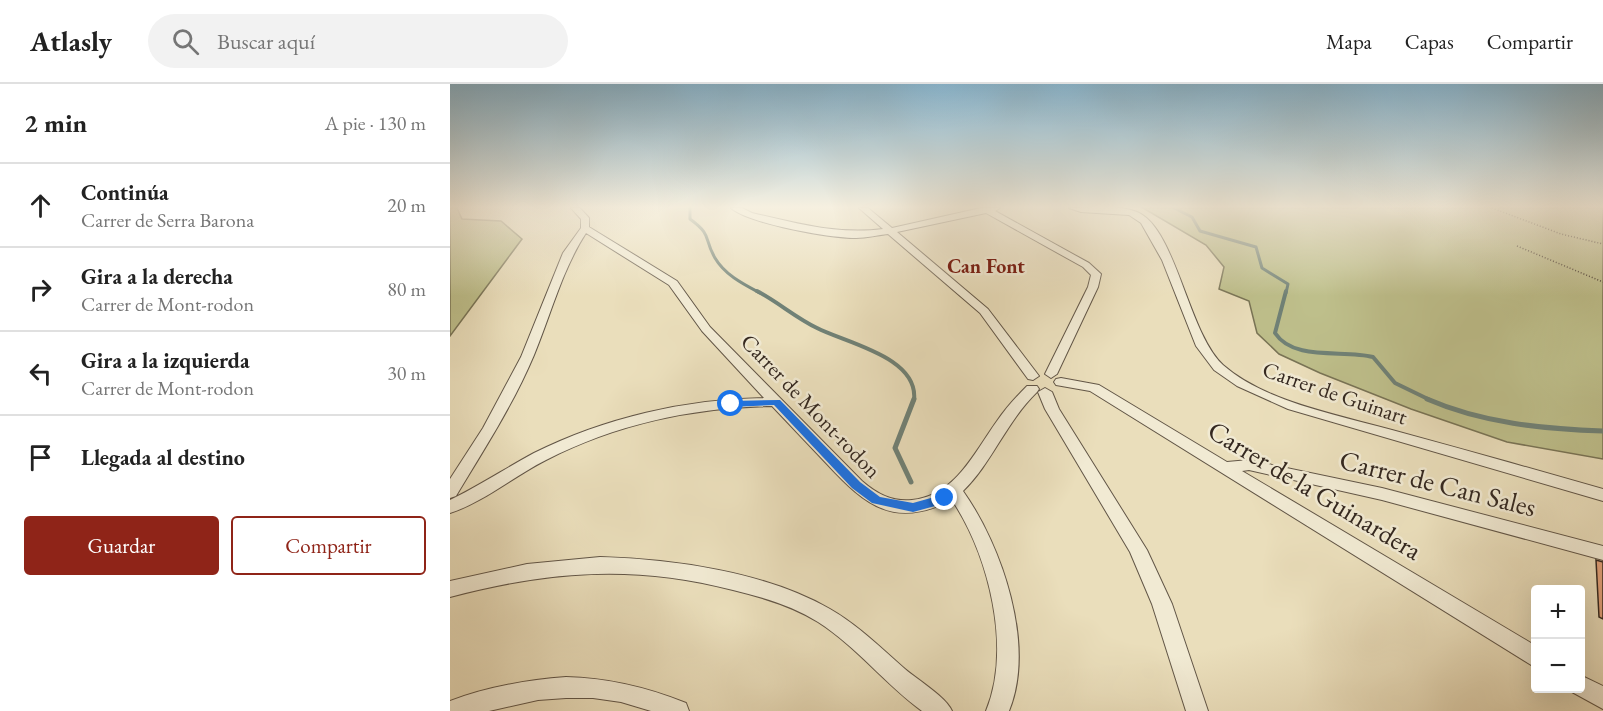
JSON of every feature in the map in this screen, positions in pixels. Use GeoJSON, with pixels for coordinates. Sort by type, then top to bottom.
{"type":"FeatureCollection","features":[{"type":"Feature","properties":{"kind":"street"},"geometry":{"type":"LineString","coordinates":[[450,492],[490,428],[527,357],[568,253],[579,237]]}},
{"type":"Feature","properties":{"kind":"street","name":"Carrer de Mont-rodon"},"geometry":{"type":"LineString","coordinates":[[600,237],[673,283],[706,329],[856,485],[876,500],[913,508],[935,503],[954,492],[1013,409],[1037,386],[1058,389],[1056,378]]}},
{"type":"Feature","properties":{"kind":"street"},"geometry":{"type":"LineString","coordinates":[[897,237],[984,312],[1052,409],[1138,550],[1162,604],[1197,711]]}},
{"type":"Feature","properties":{"kind":"street"},"geometry":{"type":"LineString","coordinates":[[1037,237],[1086,265],[1096,274],[1056,378]]}},
{"type":"Feature","properties":{"kind":"street","name":"Carrer de Guinart"},"geometry":{"type":"LineString","coordinates":[[1153,237],[1166,257],[1201,345],[1220,367],[1246,385],[1293,405],[1603,495]]}},
{"type":"Feature","properties":{"kind":"street","name":"Carrer de la Guinardera"},"geometry":{"type":"LineString","coordinates":[[1037,386],[1056,378],[1094,388],[1531,655]]}},
{"type":"Feature","properties":{"kind":"street"},"geometry":{"type":"LineString","coordinates":[[450,507],[553,450],[603,432],[689,411],[731,404],[776,402]]}},
{"type":"Feature","properties":{"kind":"street","name":"Carrer de Can Sales"},"geometry":{"type":"LineString","coordinates":[[1223,468],[1249,465],[1262,467],[1382,494],[1603,553]]}},
{"type":"Feature","properties":{"kind":"street"},"geometry":{"type":"LineString","coordinates":[[954,492],[971,519],[992,572],[1007,628],[1009,651],[1005,685],[1001,706],[997,711]]}},
{"type":"Feature","properties":{"kind":"street"},"geometry":{"type":"LineString","coordinates":[[450,589],[511,573],[593,564],[644,565],[704,573],[773,593],[824,615],[848,632],[941,711]]}},
{"type":"Feature","properties":{"kind":"street"},"geometry":{"type":"LineString","coordinates":[[453,711],[503,696],[567,686],[626,693],[678,711]]}},
{"type":"Feature","properties":{"kind":"street"},"geometry":{"type":"LineString","coordinates":[[1585,688],[1603,699]]}},
{"type":"Feature","properties":{"kind":"path"},"geometry":{"type":"LineString","coordinates":[[1575,237],[1603,244]]}},
{"type":"Feature","properties":{"kind":"path"},"geometry":{"type":"LineString","coordinates":[[1517,246],[1603,282]]}},
{"type":"Feature","properties":{"kind":"green space"},"geometry":{"type":"Polygon","coordinates":[[[450,237],[520,237],[522,239],[450,336],[450,237]]]}},
{"type":"Feature","properties":{"kind":"green space"},"geometry":{"type":"Polygon","coordinates":[[[1193,237],[1603,237],[1603,459],[1507,442],[1411,409],[1279,354],[1257,333],[1249,301],[1219,289],[1224,267],[1206,245],[1193,237]]]}},
{"type":"Feature","properties":{"kind":"building"},"geometry":{"type":"Polygon","coordinates":[[[1596,560],[1603,562],[1603,619],[1599,617],[1596,560]]]}},
{"type":"Feature","properties":{"kind":"waterway"},"geometry":{"type":"LineString","coordinates":[[706,237],[719,264],[735,278],[760,293]]}},
{"type":"Feature","properties":{"kind":"waterway"},"geometry":{"type":"LineString","coordinates":[[1222,237],[1256,247],[1262,268],[1288,284],[1286,293]]}},
{"type":"Feature","properties":{"kind":"waterway"},"geometry":{"type":"LineString","coordinates":[[757,291],[809,324],[862,346],[893,362],[905,373],[912,385],[914,399]]}},
{"type":"Feature","properties":{"kind":"waterway"},"geometry":{"type":"LineString","coordinates":[[1286,291],[1275,333],[1283,342],[1307,351],[1373,357],[1395,383],[1430,400]]}},
{"type":"Feature","properties":{"kind":"waterway"},"geometry":{"type":"LineString","coordinates":[[911,482],[895,448],[914,399]]}},
{"type":"Feature","properties":{"kind":"waterway"},"geometry":{"type":"LineString","coordinates":[[1427,399],[1491,419],[1558,429],[1603,431]]}},
{"type":"Feature","properties":{"kind":"district","name":"Can Font"},"geometry":{"type":"Point","coordinates":[986,266]}},
{"type":"Feature","properties":{"kind":"route"},"geometry":{"type":"LineString","coordinates":[[731,404],[776,402],[828,453],[866,495],[876,500],[913,508],[945,498]]}}]}
